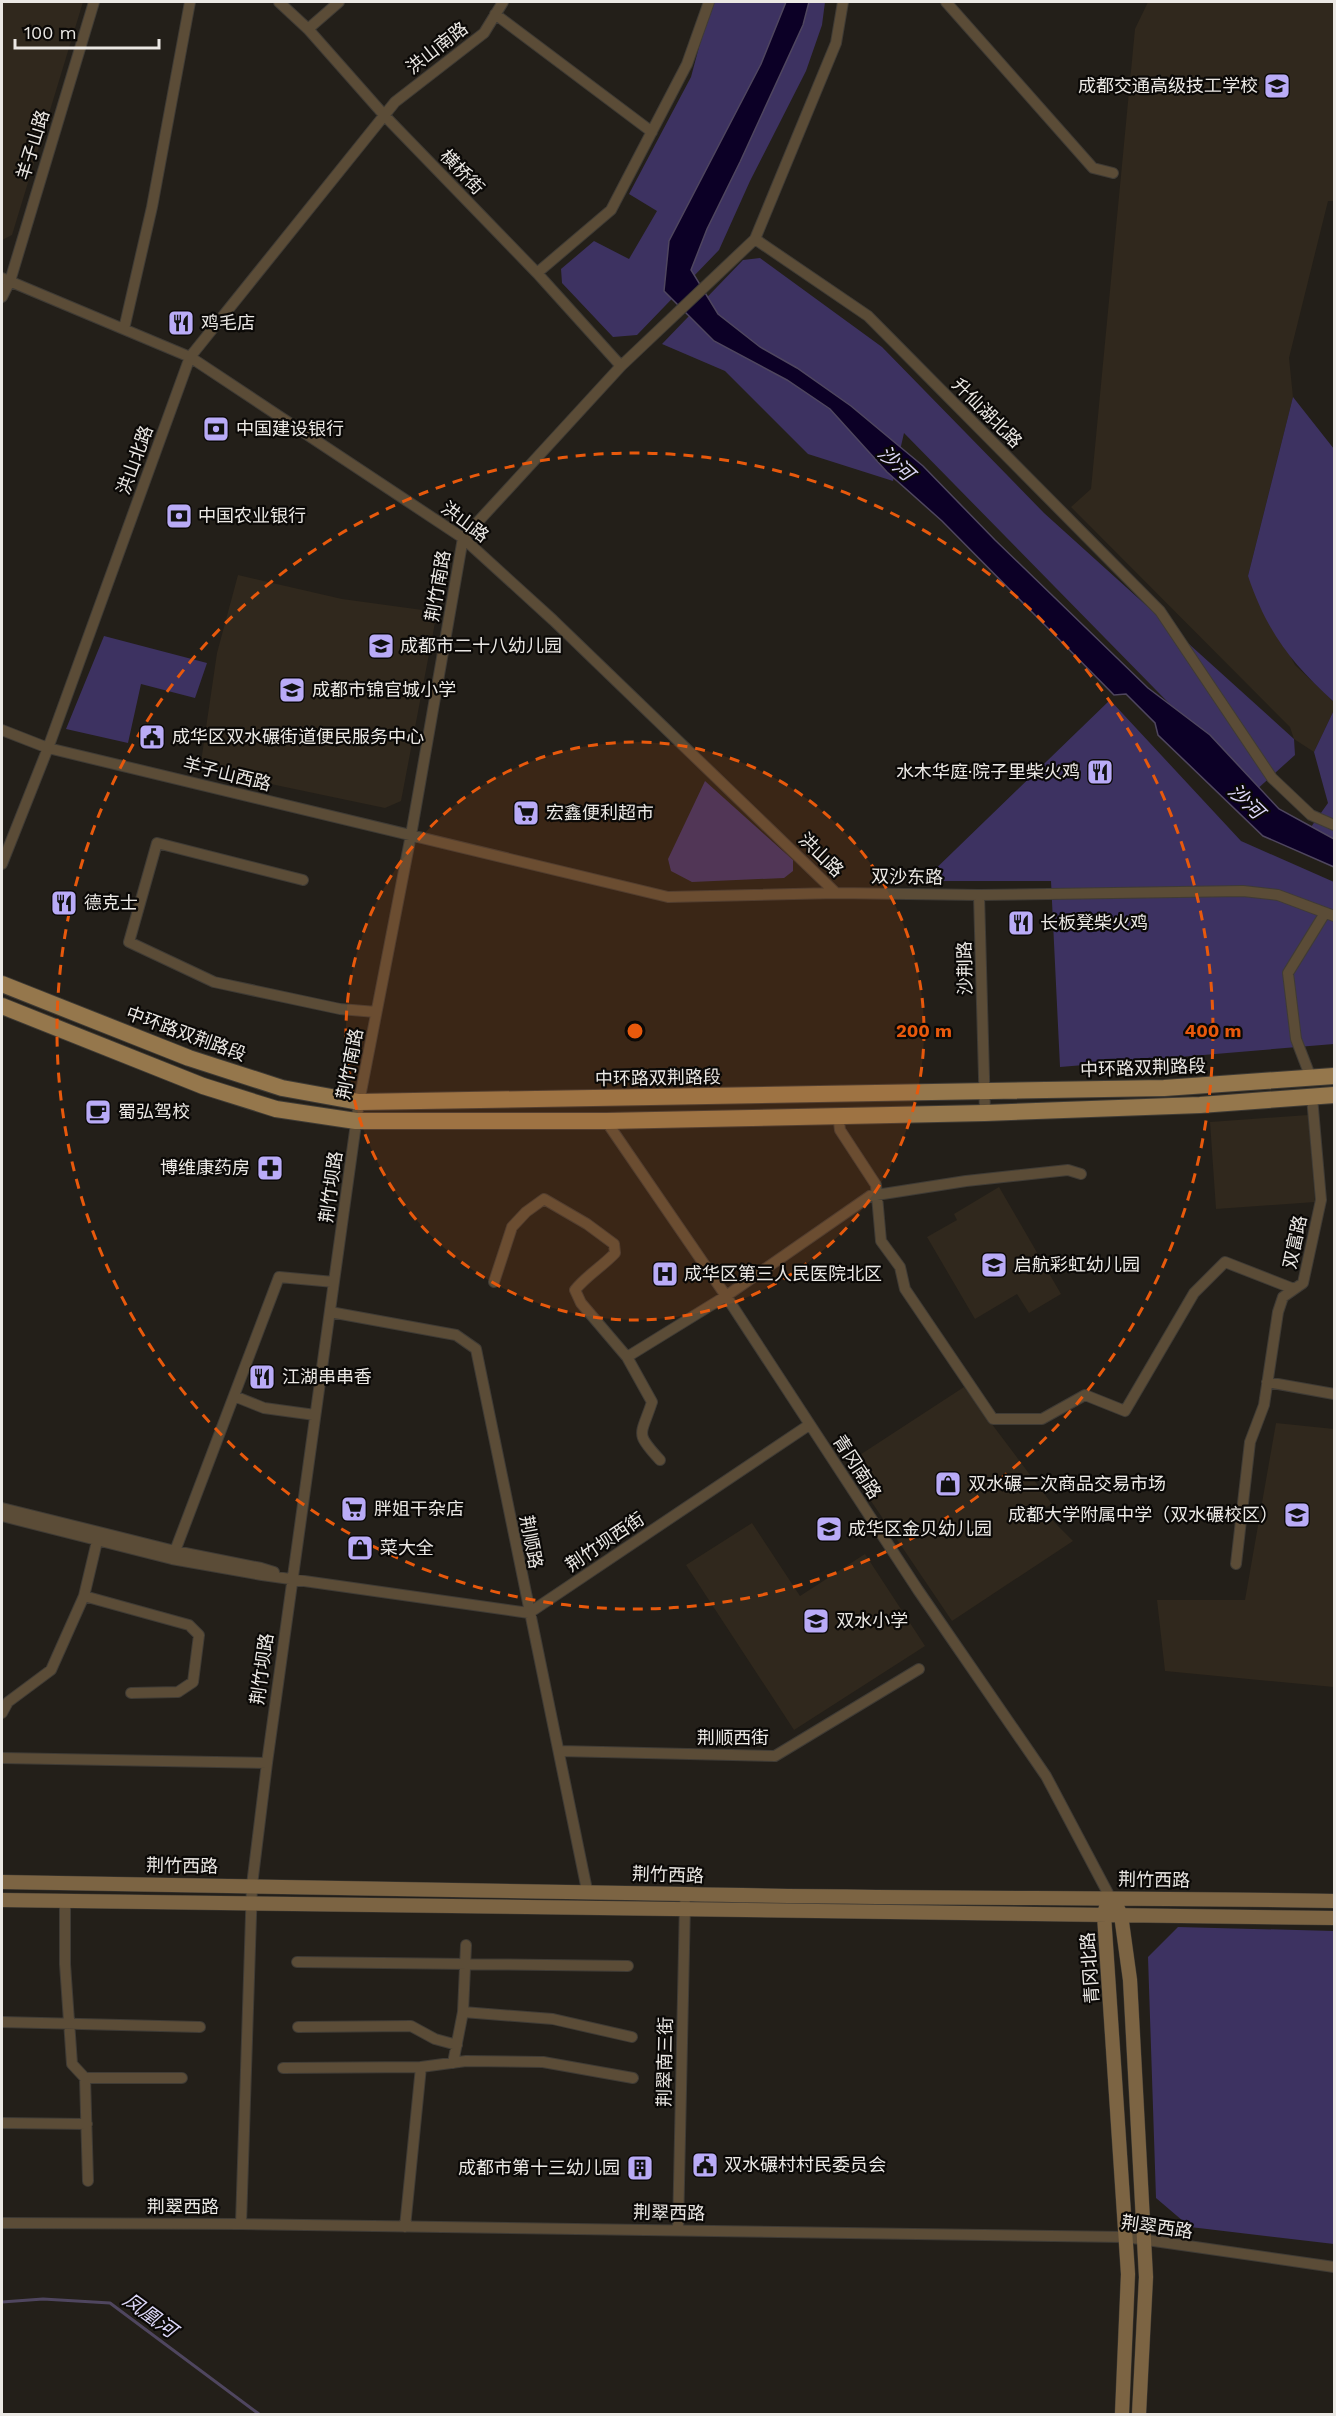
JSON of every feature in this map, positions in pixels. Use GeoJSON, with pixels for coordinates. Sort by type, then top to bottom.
{"type":"FeatureCollection","features":[{"type":"Feature","properties":{"kind":"main road","name":"中环路双荆路段"},"geometry":{"type":"LineString","coordinates":[[2,984],[189,1058],[282,1088],[359,1102],[1164,1088],[1335,1076]]}},
{"type":"Feature","properties":{"kind":"main road"},"geometry":{"type":"LineString","coordinates":[[2,1006],[203,1086],[276,1109],[356,1121],[606,1121],[838,1114],[985,1113],[1200,1105],[1335,1095]]}},
{"type":"Feature","properties":{"kind":"main road","name":"荆竹西路"},"geometry":{"type":"LineString","coordinates":[[2,1882],[587,1890],[685,1894],[1335,1901]]}},
{"type":"Feature","properties":{"kind":"main road","name":"青冈北路"},"geometry":{"type":"LineString","coordinates":[[1110,1897],[1104,1915],[1128,2274],[1122,2415]]}},
{"type":"Feature","properties":{"kind":"main road","name":"青冈北路"},"geometry":{"type":"LineString","coordinates":[[1110,1897],[1121,1915],[1130,1980],[1144,2241],[1145,2311],[1139,2415]]}},
{"type":"Feature","properties":{"kind":"main road","name":"荆竹西路"},"geometry":{"type":"LineString","coordinates":[[2,1900],[1335,1918]]}},
{"type":"Feature","properties":{"kind":"street","name":"羊子山路"},"geometry":{"type":"LineString","coordinates":[[2,297],[94,2]]}},
{"type":"Feature","properties":{"kind":"street"},"geometry":{"type":"LineString","coordinates":[[124,329],[152,207],[190,2]]}},
{"type":"Feature","properties":{"kind":"street","name":"横桥街"},"geometry":{"type":"LineString","coordinates":[[279,2],[308,29],[384,115],[537,273],[621,366]]}},
{"type":"Feature","properties":{"kind":"street"},"geometry":{"type":"LineString","coordinates":[[308,29],[339,2]]}},
{"type":"Feature","properties":{"kind":"street","name":"洪山南路"},"geometry":{"type":"LineString","coordinates":[[384,115],[395,102],[483,33],[503,2]]}},
{"type":"Feature","properties":{"kind":"street"},"geometry":{"type":"LineString","coordinates":[[537,273],[611,210],[687,64],[709,2]]}},
{"type":"Feature","properties":{"kind":"street"},"geometry":{"type":"LineString","coordinates":[[755,239],[836,43],[843,2]]}},
{"type":"Feature","properties":{"kind":"street"},"geometry":{"type":"LineString","coordinates":[[946,2],[1093,168],[1113,173]]}},
{"type":"Feature","properties":{"kind":"street"},"geometry":{"type":"LineString","coordinates":[[495,14],[652,132]]}},
{"type":"Feature","properties":{"kind":"street","name":"洪山北路"},"geometry":{"type":"LineString","coordinates":[[2,864],[48,748],[190,357],[384,115]]}},
{"type":"Feature","properties":{"kind":"street","name":"荆竹南路"},"geometry":{"type":"LineString","coordinates":[[356,1121],[411,835],[463,538],[621,366],[755,239]]}},
{"type":"Feature","properties":{"kind":"street","name":"升仙湖北路"},"geometry":{"type":"LineString","coordinates":[[755,239],[868,316],[893,341],[1160,611],[1272,778],[1311,815],[1335,825]]}},
{"type":"Feature","properties":{"kind":"street","name":"洪山路"},"geometry":{"type":"LineString","coordinates":[[6,280],[190,357],[463,538],[553,620],[836,893]]}},
{"type":"Feature","properties":{"kind":"street","name":"羊子山西路"},"geometry":{"type":"LineString","coordinates":[[2,730],[48,748],[411,835]]}},
{"type":"Feature","properties":{"kind":"street","name":"双沙东路"},"geometry":{"type":"LineString","coordinates":[[411,835],[668,897],[836,893],[979,895],[1243,891],[1278,895],[1330,914]]}},
{"type":"Feature","properties":{"kind":"street"},"geometry":{"type":"LineString","coordinates":[[303,880],[157,843],[129,942],[214,982],[340,1009],[376,1012]]}},
{"type":"Feature","properties":{"kind":"street","name":"沙荆路"},"geometry":{"type":"LineString","coordinates":[[979,895],[985,1113]]}},
{"type":"Feature","properties":{"kind":"street"},"geometry":{"type":"LineString","coordinates":[[1311,1078],[1296,1039],[1288,973],[1330,914]]}},
{"type":"Feature","properties":{"kind":"street","name":"双富路"},"geometry":{"type":"LineString","coordinates":[[1236,1564],[1250,1443],[1264,1405],[1278,1312],[1283,1297],[1303,1283],[1322,1200],[1312,1097]]}},
{"type":"Feature","properties":{"kind":"street"},"geometry":{"type":"LineString","coordinates":[[838,1114],[840,1130],[876,1185],[881,1241],[900,1267],[905,1289],[993,1419],[1042,1419],[1085,1395],[1125,1411],[1194,1293],[1225,1262],[1294,1289]]}},
{"type":"Feature","properties":{"kind":"street","name":"荆竹坝路"},"geometry":{"type":"LineString","coordinates":[[241,2224],[252,1885],[291,1578],[356,1121]]}},
{"type":"Feature","properties":{"kind":"street","name":"青冈南路"},"geometry":{"type":"LineString","coordinates":[[606,1121],[726,1296],[918,1590],[1046,1776],[1110,1897]]}},
{"type":"Feature","properties":{"kind":"street"},"geometry":{"type":"LineString","coordinates":[[627,1357],[726,1296],[870,1196],[1068,1170],[1081,1174]]}},
{"type":"Feature","properties":{"kind":"street"},"geometry":{"type":"LineString","coordinates":[[494,1282],[512,1227],[526,1212],[544,1199],[587,1224],[614,1244],[615,1253],[575,1290],[581,1303],[627,1357],[652,1402],[641,1428],[643,1443],[660,1460]]}},
{"type":"Feature","properties":{"kind":"street"},"geometry":{"type":"LineString","coordinates":[[175,1551],[279,1277],[334,1282]]}},
{"type":"Feature","properties":{"kind":"street","name":"荆顺路"},"geometry":{"type":"LineString","coordinates":[[330,1312],[456,1335],[476,1349],[587,1890]]}},
{"type":"Feature","properties":{"kind":"street"},"geometry":{"type":"LineString","coordinates":[[1267,1382],[1335,1394]]}},
{"type":"Feature","properties":{"kind":"street"},"geometry":{"type":"LineString","coordinates":[[234,1396],[264,1408],[315,1415]]}},
{"type":"Feature","properties":{"kind":"street","name":"荆竹坝西街"},"geometry":{"type":"LineString","coordinates":[[529,1613],[809,1425]]}},
{"type":"Feature","properties":{"kind":"street"},"geometry":{"type":"LineString","coordinates":[[2,1508],[172,1559],[262,1575],[529,1613]]}},
{"type":"Feature","properties":{"kind":"street"},"geometry":{"type":"LineString","coordinates":[[2,1516],[261,1568],[291,1578]]}},
{"type":"Feature","properties":{"kind":"street"},"geometry":{"type":"LineString","coordinates":[[2,1713],[8,1702],[51,1670],[84,1596],[99,1537]]}},
{"type":"Feature","properties":{"kind":"street"},"geometry":{"type":"LineString","coordinates":[[84,1596],[189,1625],[199,1635],[193,1682],[178,1692],[131,1693]]}},
{"type":"Feature","properties":{"kind":"street","name":"荆顺西街"},"geometry":{"type":"LineString","coordinates":[[558,1751],[775,1756],[919,1669]]}},
{"type":"Feature","properties":{"kind":"street"},"geometry":{"type":"LineString","coordinates":[[2,1758],[267,1763]]}},
{"type":"Feature","properties":{"kind":"street","name":"荆翠南三街"},"geometry":{"type":"LineString","coordinates":[[678,2230],[685,1894]]}},
{"type":"Feature","properties":{"kind":"street"},"geometry":{"type":"LineString","coordinates":[[65,1900],[65,1964],[72,2064],[85,2078],[88,2181]]}},
{"type":"Feature","properties":{"kind":"street"},"geometry":{"type":"LineString","coordinates":[[453,2063],[463,2012],[466,1945]]}},
{"type":"Feature","properties":{"kind":"street"},"geometry":{"type":"LineString","coordinates":[[297,1962],[628,1966]]}},
{"type":"Feature","properties":{"kind":"street"},"geometry":{"type":"LineString","coordinates":[[463,2012],[553,2019],[632,2037]]}},
{"type":"Feature","properties":{"kind":"street"},"geometry":{"type":"LineString","coordinates":[[2,2022],[200,2027]]}},
{"type":"Feature","properties":{"kind":"street"},"geometry":{"type":"LineString","coordinates":[[298,2028],[411,2026],[435,2039],[457,2045]]}},
{"type":"Feature","properties":{"kind":"street"},"geometry":{"type":"LineString","coordinates":[[284,2068],[421,2067],[453,2063],[543,2062],[633,2078]]}},
{"type":"Feature","properties":{"kind":"street"},"geometry":{"type":"LineString","coordinates":[[405,2228],[421,2067]]}},
{"type":"Feature","properties":{"kind":"street"},"geometry":{"type":"LineString","coordinates":[[85,2078],[182,2078]]}},
{"type":"Feature","properties":{"kind":"street"},"geometry":{"type":"LineString","coordinates":[[2,2123],[87,2124]]}},
{"type":"Feature","properties":{"kind":"street","name":"荆翠西路"},"geometry":{"type":"LineString","coordinates":[[2,2223],[241,2224],[1126,2237],[1335,2268]]}},
{"type":"Feature","properties":{"kind":"shaded area"},"geometry":{"type":"Polygon","coordinates":[[[2,2],[83,2],[12,235],[2,240],[2,2]]]}},
{"type":"Feature","properties":{"kind":"shaded area"},"geometry":{"type":"Polygon","coordinates":[[[711,2],[825,2],[822,25],[806,71],[750,181],[719,250],[637,335],[613,337],[562,283],[561,269],[594,241],[629,259],[657,211],[629,194],[691,77],[711,2]]]}},
{"type":"Feature","properties":{"kind":"shaded area"},"geometry":{"type":"Polygon","coordinates":[[[1148,2],[1334,2],[1334,201],[1328,201],[1289,358],[1293,397],[1248,576],[1295,665],[1334,702],[1334,710],[1314,752],[1294,739],[1290,727],[1071,507],[1091,489],[1135,29],[1148,2]]]}},
{"type":"Feature","properties":{"kind":"shaded area"},"geometry":{"type":"Polygon","coordinates":[[[760,258],[882,347],[1044,513],[1294,739],[1295,755],[1255,791],[904,433],[893,481],[808,454],[725,371],[662,344],[743,260],[760,258]]]}},
{"type":"Feature","properties":{"kind":"shaded area"},"geometry":{"type":"Polygon","coordinates":[[[1293,397],[1334,449],[1334,702],[1305,674],[1282,645],[1263,614],[1248,576],[1293,397]]]}},
{"type":"Feature","properties":{"kind":"shaded area","name":"成都市锦官城小学"},"geometry":{"type":"Polygon","coordinates":[[[238,575],[342,599],[437,612],[401,801],[385,808],[200,769],[217,653],[238,575]]]}},
{"type":"Feature","properties":{"kind":"shaded area"},"geometry":{"type":"Polygon","coordinates":[[[104,636],[207,663],[195,698],[141,684],[128,743],[66,729],[104,636]]]}},
{"type":"Feature","properties":{"kind":"shaded area"},"geometry":{"type":"Polygon","coordinates":[[[1110,700],[1241,841],[1334,882],[1334,1044],[1060,1067],[1051,881],[923,881],[1110,700]]]}},
{"type":"Feature","properties":{"kind":"shaded area"},"geometry":{"type":"Polygon","coordinates":[[[1334,710],[1334,839],[1311,827],[1328,803],[1314,752],[1334,710]]]}},
{"type":"Feature","properties":{"kind":"shaded area"},"geometry":{"type":"Polygon","coordinates":[[[705,781],[793,860],[793,871],[784,878],[692,882],[671,871],[668,859],[705,781]]]}},
{"type":"Feature","properties":{"kind":"shaded area"},"geometry":{"type":"Polygon","coordinates":[[[1308,1115],[1315,1202],[1216,1209],[1210,1122],[1308,1115]]]}},
{"type":"Feature","properties":{"kind":"shaded area","name":"启航彩虹幼儿园"},"geometry":{"type":"Polygon","coordinates":[[[999,1187],[1061,1294],[1029,1313],[1017,1294],[975,1319],[927,1237],[957,1220],[954,1214],[999,1187]]]}},
{"type":"Feature","properties":{"kind":"shaded area","name":"双水碾二次商品交易市场"},"geometry":{"type":"Polygon","coordinates":[[[964,1387],[1052,1504],[1042,1510],[1073,1541],[952,1621],[846,1464],[964,1387]]]}},
{"type":"Feature","properties":{"kind":"shaded area","name":"成都大学附属中学（双水碾校区）"},"geometry":{"type":"Polygon","coordinates":[[[1276,1423],[1334,1429],[1334,1687],[1165,1671],[1157,1600],[1245,1600],[1276,1423]]]}},
{"type":"Feature","properties":{"kind":"shaded area","name":"双水小学"},"geometry":{"type":"Polygon","coordinates":[[[752,1523],[800,1596],[865,1554],[925,1646],[794,1730],[686,1565],[752,1523]]]}},
{"type":"Feature","properties":{"kind":"shaded area"},"geometry":{"type":"Polygon","coordinates":[[[1178,1927],[1334,1931],[1334,2244],[1190,2227],[1156,2198],[1148,1957],[1178,1927]]]}},
{"type":"Feature","properties":{"kind":"water","name":"沙河"},"geometry":{"type":"Polygon","coordinates":[[[786,2],[809,2],[803,25],[707,229],[691,270],[718,314],[760,347],[797,368],[851,406],[923,466],[995,540],[1148,688],[1210,735],[1279,809],[1334,839],[1334,867],[1263,836],[1158,735],[1155,723],[1126,694],[1114,695],[942,521],[887,472],[830,409],[787,380],[714,341],[664,291],[669,241],[761,64],[786,2]]]}},
{"type":"Feature","properties":{"kind":"waterway","name":"凤凰河"},"geometry":{"type":"LineString","coordinates":[[2,2302],[43,2299],[110,2303],[259,2414]]}},
{"type":"Feature","properties":{"kind":"place","name":"成都交通高级技工学校"},"geometry":{"type":"Point","coordinates":[1277,86]}},
{"type":"Feature","properties":{"kind":"place","name":"鸡毛店"},"geometry":{"type":"Point","coordinates":[181,323]}},
{"type":"Feature","properties":{"kind":"place","name":"中国建设银行"},"geometry":{"type":"Point","coordinates":[216,429]}},
{"type":"Feature","properties":{"kind":"place","name":"中国农业银行"},"geometry":{"type":"Point","coordinates":[179,516]}},
{"type":"Feature","properties":{"kind":"place","name":"成都市二十八幼儿园"},"geometry":{"type":"Point","coordinates":[381,646]}},
{"type":"Feature","properties":{"kind":"place","name":"成都市锦官城小学"},"geometry":{"type":"Point","coordinates":[292,690]}},
{"type":"Feature","properties":{"kind":"place","name":"成华区双水碾街道便民服务中心"},"geometry":{"type":"Point","coordinates":[152,737]}},
{"type":"Feature","properties":{"kind":"place","name":"水木华庭·院子里柴火鸡"},"geometry":{"type":"Point","coordinates":[1100,772]}},
{"type":"Feature","properties":{"kind":"place","name":"宏鑫便利超市"},"geometry":{"type":"Point","coordinates":[526,813]}},
{"type":"Feature","properties":{"kind":"place","name":"德克士"},"geometry":{"type":"Point","coordinates":[64,903]}},
{"type":"Feature","properties":{"kind":"place","name":"长板凳柴火鸡"},"geometry":{"type":"Point","coordinates":[1021,923]}},
{"type":"Feature","properties":{"kind":"place","name":"蜀弘驾校"},"geometry":{"type":"Point","coordinates":[98,1112]}},
{"type":"Feature","properties":{"kind":"place","name":"博维康药房"},"geometry":{"type":"Point","coordinates":[270,1168]}},
{"type":"Feature","properties":{"kind":"place","name":"启航彩虹幼儿园"},"geometry":{"type":"Point","coordinates":[994,1265]}},
{"type":"Feature","properties":{"kind":"place","name":"成华区第三人民医院北区"},"geometry":{"type":"Point","coordinates":[665,1274]}},
{"type":"Feature","properties":{"kind":"place","name":"江湖串串香"},"geometry":{"type":"Point","coordinates":[262,1377]}},
{"type":"Feature","properties":{"kind":"place","name":"双水碾二次商品交易市场"},"geometry":{"type":"Point","coordinates":[948,1484]}},
{"type":"Feature","properties":{"kind":"place","name":"胖姐干杂店"},"geometry":{"type":"Point","coordinates":[354,1509]}},
{"type":"Feature","properties":{"kind":"place","name":"成都大学附属中学（双水碾校区）"},"geometry":{"type":"Point","coordinates":[1297,1515]}},
{"type":"Feature","properties":{"kind":"place","name":"成华区金贝幼儿园"},"geometry":{"type":"Point","coordinates":[829,1529]}},
{"type":"Feature","properties":{"kind":"place","name":"菜大全"},"geometry":{"type":"Point","coordinates":[360,1548]}},
{"type":"Feature","properties":{"kind":"place","name":"双水小学"},"geometry":{"type":"Point","coordinates":[816,1621]}},
{"type":"Feature","properties":{"kind":"place","name":"双水碾村村民委员会"},"geometry":{"type":"Point","coordinates":[705,2165]}},
{"type":"Feature","properties":{"kind":"place","name":"成都市第十三幼儿园"},"geometry":{"type":"Point","coordinates":[640,2168]}}]}
